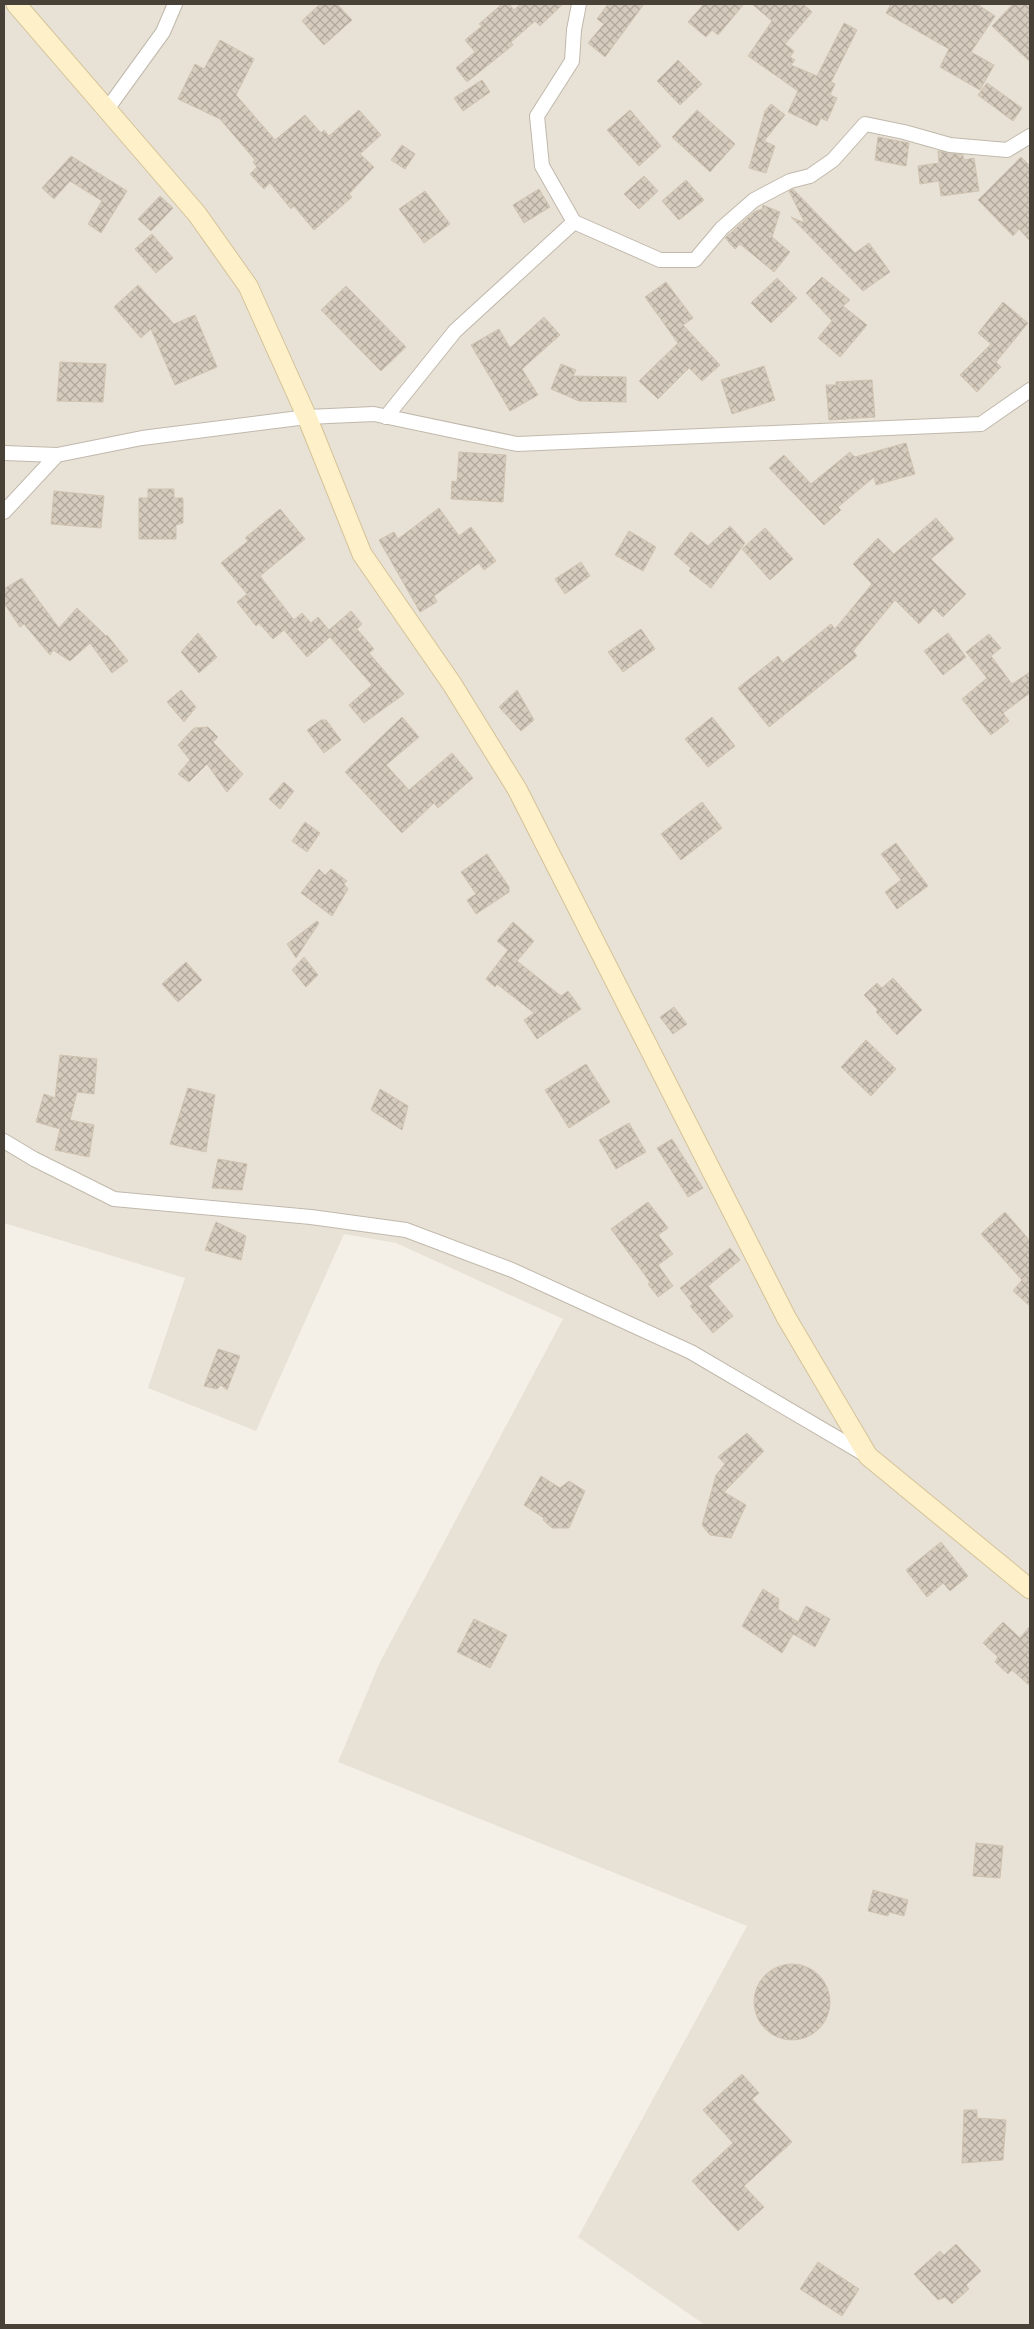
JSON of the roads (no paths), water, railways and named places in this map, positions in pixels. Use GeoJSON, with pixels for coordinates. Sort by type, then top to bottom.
{"type":"FeatureCollection","features":[{"type":"Feature","properties":{"kind":"street"},"geometry":{"type":"LineString","coordinates":[[16,4],[108,108],[197,214],[248,286],[307,417],[362,554],[452,684],[517,789],[786,1317],[868,1456]]}},
{"type":"Feature","properties":{"kind":"street"},"geometry":{"type":"LineString","coordinates":[[108,108],[163,32],[175,4]]}},
{"type":"Feature","properties":{"kind":"street"},"geometry":{"type":"LineString","coordinates":[[579,4],[574,30],[572,61],[537,116],[542,166],[574,222],[660,260],[695,260],[722,228],[754,200],[790,181],[810,176],[818,171],[833,160],[865,124],[904,132],[950,145],[1007,150],[1030,136]]}},
{"type":"Feature","properties":{"kind":"street"},"geometry":{"type":"LineString","coordinates":[[386,417],[456,331],[574,222]]}},
{"type":"Feature","properties":{"kind":"street"},"geometry":{"type":"LineString","coordinates":[[4,453],[57,455],[142,438],[307,417],[374,414],[516,444],[981,424],[1030,390]]}},
{"type":"Feature","properties":{"kind":"street"},"geometry":{"type":"LineString","coordinates":[[4,512],[57,455]]}},
{"type":"Feature","properties":{"kind":"street"},"geometry":{"type":"LineString","coordinates":[[4,1140],[34,1159],[114,1200],[311,1216],[406,1230],[512,1270],[691,1352],[868,1456],[1030,1589]]}}]}
